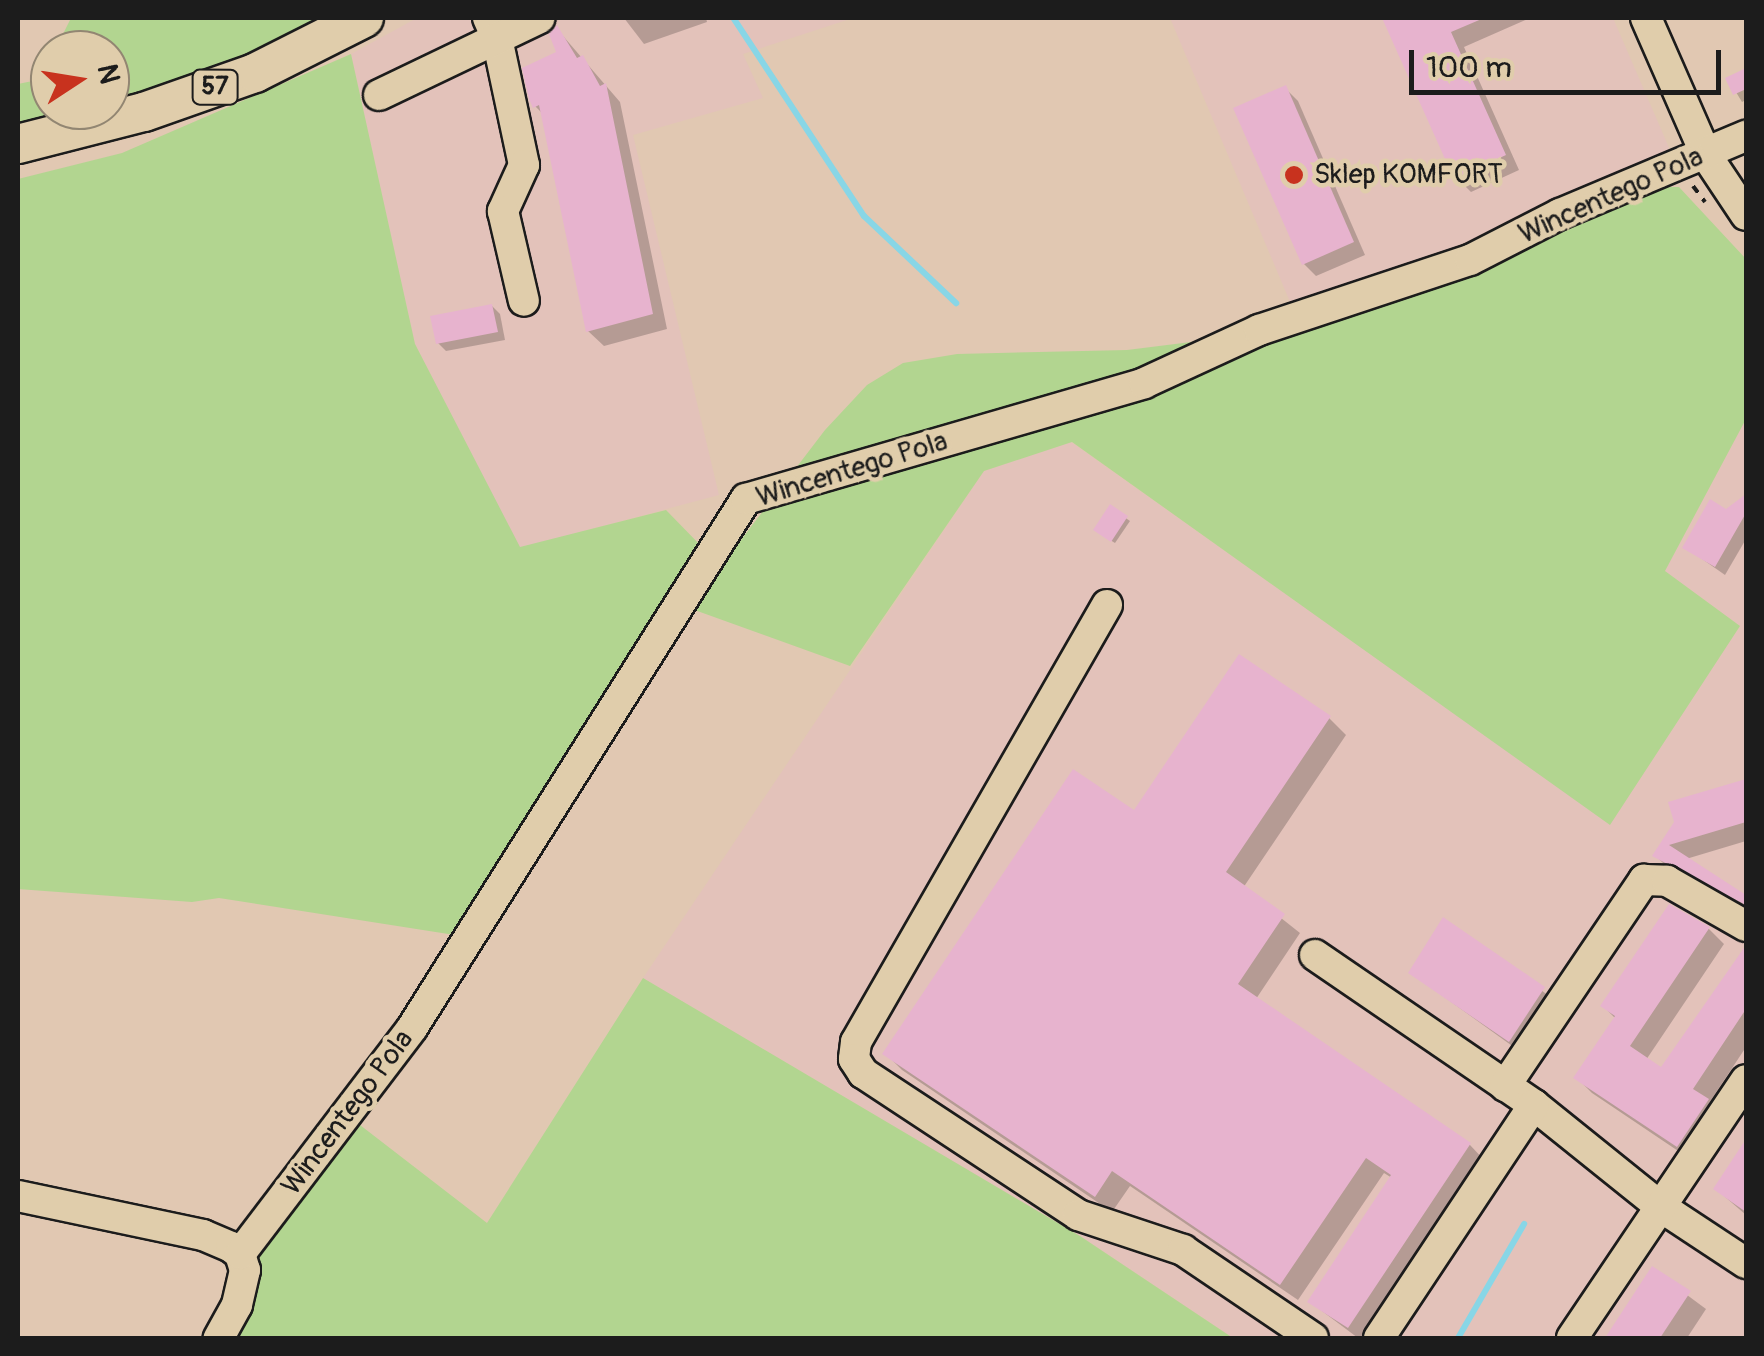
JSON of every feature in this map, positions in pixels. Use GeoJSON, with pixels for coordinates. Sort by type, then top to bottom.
{"type":"FeatureCollection","features":[{"type":"Feature","properties":{"kind":"main road","name":"57"},"geometry":{"type":"LineString","coordinates":[[18,144],[144,112],[255,73],[364,18]]}},
{"type":"Feature","properties":{"kind":"street"},"geometry":{"type":"LineString","coordinates":[[378,95],[492,28],[540,18]]}},
{"type":"Feature","properties":{"kind":"street"},"geometry":{"type":"LineString","coordinates":[[1646,18],[1706,155],[1746,214]]}},
{"type":"Feature","properties":{"kind":"street"},"geometry":{"type":"LineString","coordinates":[[492,28],[524,165],[504,211],[524,302]]}},
{"type":"Feature","properties":{"kind":"street","name":"Wincentego Pola"},"geometry":{"type":"LineString","coordinates":[[240,1254],[412,1028],[746,500],[1144,383],[1258,330],[1470,260],[1560,214],[1746,136]]}},
{"type":"Feature","properties":{"kind":"street"},"geometry":{"type":"LineString","coordinates":[[1107,605],[856,1042],[854,1059],[862,1073],[1078,1216],[1182,1250],[1313,1338]]}},
{"type":"Feature","properties":{"kind":"street"},"geometry":{"type":"LineString","coordinates":[[1505,1086],[1644,880],[1667,881],[1746,926]]}},
{"type":"Feature","properties":{"kind":"street"},"geometry":{"type":"LineString","coordinates":[[1314,955],[1534,1105],[1661,1207],[1746,1262]]}},
{"type":"Feature","properties":{"kind":"street"},"geometry":{"type":"LineString","coordinates":[[1572,1338],[1746,1080]]}},
{"type":"Feature","properties":{"kind":"street"},"geometry":{"type":"LineString","coordinates":[[1379,1338],[1534,1105]]}},
{"type":"Feature","properties":{"kind":"street"},"geometry":{"type":"LineString","coordinates":[[18,1196],[203,1235],[240,1254],[245,1270],[237,1305],[219,1338]]}},
{"type":"Feature","properties":{"kind":"shaded area"},"geometry":{"type":"Polygon","coordinates":[[[417,18],[853,18],[743,54],[763,98],[633,135],[719,495],[520,548],[415,344],[351,54],[417,18]]]}},
{"type":"Feature","properties":{"kind":"shaded area"},"geometry":{"type":"Polygon","coordinates":[[[1170,18],[1613,18],[1670,150],[1450,256],[1293,309],[1170,18]]]}},
{"type":"Feature","properties":{"kind":"shaded area"},"geometry":{"type":"Polygon","coordinates":[[[1746,419],[1746,1338],[1233,1338],[1080,1236],[643,978],[984,471],[1071,442],[1610,824],[1740,626],[1665,571],[1746,419]]]}},
{"type":"Feature","properties":{"kind":"green space"},"geometry":{"type":"Polygon","coordinates":[[[71,18],[337,18],[340,22],[176,86],[130,99],[130,30],[65,30],[71,18]]]}},
{"type":"Feature","properties":{"kind":"green space"},"geometry":{"type":"Polygon","coordinates":[[[351,54],[415,344],[520,547],[666,510],[703,548],[461,936],[219,898],[192,902],[18,889],[18,179],[122,153],[351,54]]]}},
{"type":"Feature","properties":{"kind":"green space"},"geometry":{"type":"Polygon","coordinates":[[[30,82],[30,121],[18,124],[18,84],[30,82]]]}},
{"type":"Feature","properties":{"kind":"green space"},"geometry":{"type":"Polygon","coordinates":[[[1658,187],[1679,187],[1746,259],[1746,419],[1665,571],[1740,626],[1610,825],[1072,442],[984,471],[850,666],[689,608],[825,430],[867,385],[903,363],[957,354],[1127,350],[1207,340],[1658,187]]]}},
{"type":"Feature","properties":{"kind":"green space"},"geometry":{"type":"Polygon","coordinates":[[[643,978],[1080,1236],[1233,1338],[233,1338],[263,1245],[360,1125],[487,1223],[643,978]]]}},
{"type":"Feature","properties":{"kind":"building"},"geometry":{"type":"Polygon","coordinates":[[[1382,18],[1484,18],[1451,32],[1506,155],[1454,179],[1382,18]]]}},
{"type":"Feature","properties":{"kind":"building"},"geometry":{"type":"Polygon","coordinates":[[[557,25],[577,58],[583,55],[600,86],[606,83],[653,314],[586,332],[539,105],[533,108],[522,68],[556,52],[549,34],[557,25]]]}},
{"type":"Feature","properties":{"kind":"building"},"geometry":{"type":"Polygon","coordinates":[[[1746,68],[1746,89],[1733,95],[1725,78],[1746,68]]]}},
{"type":"Feature","properties":{"kind":"building","name":"Sklep KOMFORT"},"geometry":{"type":"Polygon","coordinates":[[[1286,85],[1354,242],[1302,265],[1233,108],[1286,85]]]}},
{"type":"Feature","properties":{"kind":"building"},"geometry":{"type":"Polygon","coordinates":[[[492,304],[498,332],[436,344],[430,316],[492,304]]]}},
{"type":"Feature","properties":{"kind":"building"},"geometry":{"type":"Polygon","coordinates":[[[1746,494],[1746,513],[1715,567],[1682,548],[1710,499],[1726,509],[1746,494]]]}},
{"type":"Feature","properties":{"kind":"building"},"geometry":{"type":"Polygon","coordinates":[[[1110,504],[1128,516],[1111,542],[1093,530],[1110,504]]]}},
{"type":"Feature","properties":{"kind":"building"},"geometry":{"type":"Polygon","coordinates":[[[1239,654],[1331,716],[1226,872],[1285,914],[1238,984],[1471,1143],[1348,1328],[1307,1302],[1391,1175],[1366,1158],[1280,1285],[1112,1171],[1095,1197],[882,1054],[1073,769],[1134,810],[1239,654]]]}},
{"type":"Feature","properties":{"kind":"building"},"geometry":{"type":"Polygon","coordinates":[[[1746,779],[1746,822],[1669,845],[1746,895],[1746,905],[1652,856],[1674,822],[1668,802],[1746,779]]]}},
{"type":"Feature","properties":{"kind":"building"},"geometry":{"type":"Polygon","coordinates":[[[1669,904],[1710,927],[1630,1046],[1661,1067],[1746,945],[1746,1009],[1693,1089],[1709,1099],[1677,1147],[1573,1078],[1615,1016],[1600,1006],[1669,904]]]}},
{"type":"Feature","properties":{"kind":"building"},"geometry":{"type":"Polygon","coordinates":[[[1443,917],[1545,987],[1509,1042],[1408,973],[1443,917]]]}},
{"type":"Feature","properties":{"kind":"building"},"geometry":{"type":"Polygon","coordinates":[[[1746,1139],[1746,1212],[1713,1189],[1746,1139]]]}},
{"type":"Feature","properties":{"kind":"building"},"geometry":{"type":"Polygon","coordinates":[[[1652,1266],[1691,1291],[1660,1338],[1605,1338],[1652,1266]]]}},
{"type":"Feature","properties":{"kind":"waterway"},"geometry":{"type":"LineString","coordinates":[[734,19],[864,216],[956,303]]}},
{"type":"Feature","properties":{"kind":"waterway"},"geometry":{"type":"LineString","coordinates":[[1458,1338],[1524,1224]]}},
{"type":"Feature","properties":{"kind":"place","name":"Sklep KOMFORT"},"geometry":{"type":"Point","coordinates":[1294,175]}}]}
